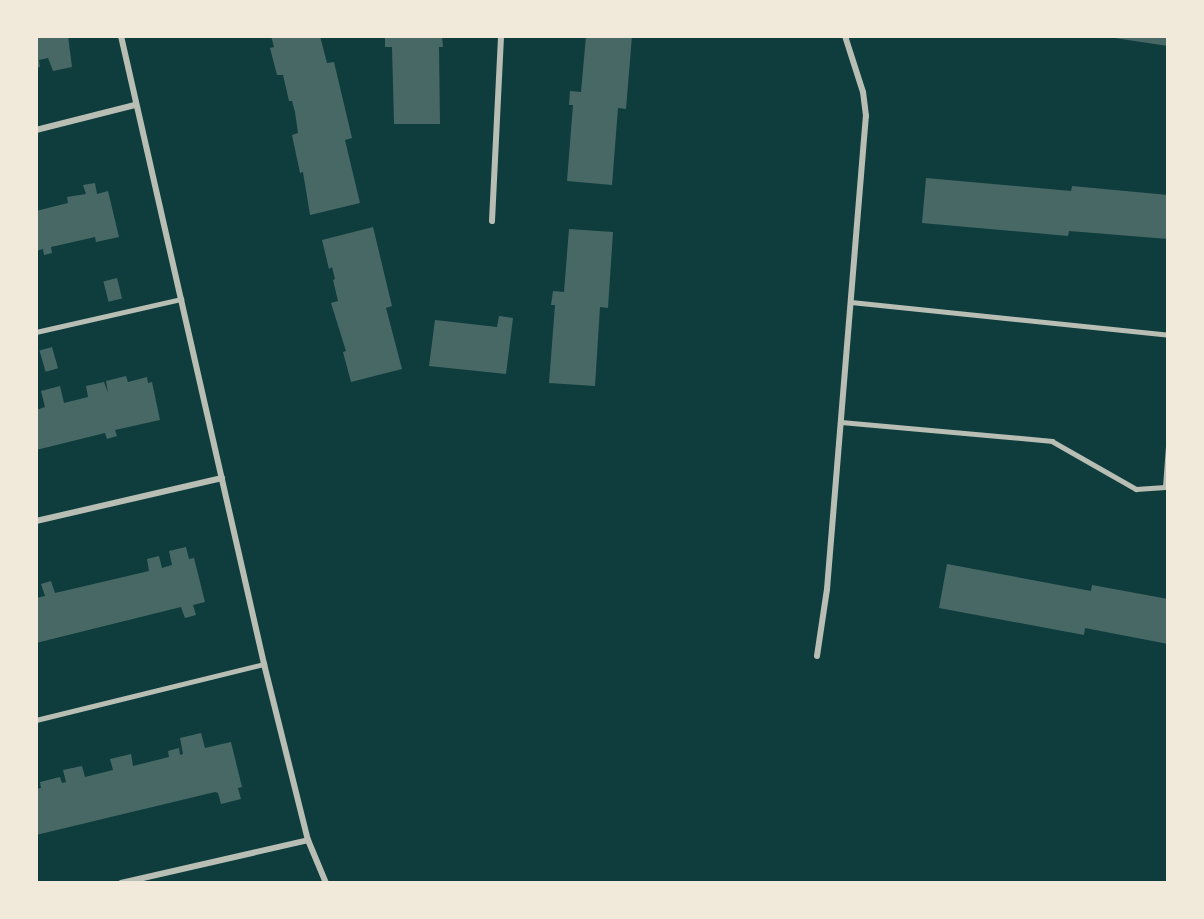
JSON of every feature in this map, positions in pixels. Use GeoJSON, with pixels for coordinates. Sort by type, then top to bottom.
{"type":"FeatureCollection","features":[{"type":"Feature","properties":{"kind":"street"},"geometry":{"type":"LineString","coordinates":[[121,36],[264,664],[308,840],[326,883]]}},
{"type":"Feature","properties":{"kind":"street"},"geometry":{"type":"LineString","coordinates":[[492,221],[501,36]]}},
{"type":"Feature","properties":{"kind":"street"},"geometry":{"type":"LineString","coordinates":[[817,656],[827,589],[866,116],[863,92],[845,36]]}},
{"type":"Feature","properties":{"kind":"street"},"geometry":{"type":"LineString","coordinates":[[36,130],[135,105]]}},
{"type":"Feature","properties":{"kind":"street"},"geometry":{"type":"LineString","coordinates":[[36,521],[222,478]]}},
{"type":"Feature","properties":{"kind":"street"},"geometry":{"type":"LineString","coordinates":[[121,883],[308,840]]}},
{"type":"Feature","properties":{"kind":"lane"},"geometry":{"type":"LineString","coordinates":[[36,332],[181,299]]}},
{"type":"Feature","properties":{"kind":"lane"},"geometry":{"type":"LineString","coordinates":[[851,302],[1168,335]]}},
{"type":"Feature","properties":{"kind":"lane"},"geometry":{"type":"LineString","coordinates":[[841,422],[1052,441],[1136,489],[1165,487],[1168,446]]}},
{"type":"Feature","properties":{"kind":"lane"},"geometry":{"type":"LineString","coordinates":[[36,720],[264,664]]}},
{"type":"Feature","properties":{"kind":"building"},"geometry":{"type":"Polygon","coordinates":[[[36,36],[68,36],[72,67],[53,71],[48,58],[39,60],[40,67],[36,68],[36,36]]]}},
{"type":"Feature","properties":{"kind":"building"},"geometry":{"type":"Polygon","coordinates":[[[271,36],[320,36],[327,63],[334,62],[352,138],[345,140],[360,203],[310,215],[303,172],[300,173],[292,135],[298,133],[295,112],[292,101],[289,101],[283,75],[277,75],[270,48],[274,47],[271,36]]]}},
{"type":"Feature","properties":{"kind":"building"},"geometry":{"type":"Polygon","coordinates":[[[385,36],[442,36],[443,47],[439,47],[440,124],[394,124],[392,47],[385,47],[385,36]]]}},
{"type":"Feature","properties":{"kind":"building"},"geometry":{"type":"Polygon","coordinates":[[[586,36],[632,36],[626,109],[618,108],[612,185],[567,181],[573,105],[569,105],[570,91],[581,92],[586,36]]]}},
{"type":"Feature","properties":{"kind":"building"},"geometry":{"type":"Polygon","coordinates":[[[1168,36],[1168,46],[1108,37],[1168,36]]]}},
{"type":"Feature","properties":{"kind":"building"},"geometry":{"type":"Polygon","coordinates":[[[926,178],[1071,191],[1072,186],[1168,195],[1168,239],[1069,231],[1068,236],[922,223],[926,178]]]}},
{"type":"Feature","properties":{"kind":"building"},"geometry":{"type":"Polygon","coordinates":[[[95,183],[97,194],[108,191],[119,237],[96,242],[95,237],[51,247],[52,253],[44,255],[43,249],[36,251],[36,211],[68,203],[67,197],[86,194],[83,185],[95,183]]]}},
{"type":"Feature","properties":{"kind":"building"},"geometry":{"type":"Polygon","coordinates":[[[373,227],[392,306],[386,308],[402,369],[351,382],[343,352],[346,351],[331,303],[338,301],[333,280],[335,279],[332,267],[329,269],[322,240],[373,227]]]}},
{"type":"Feature","properties":{"kind":"building"},"geometry":{"type":"Polygon","coordinates":[[[569,229],[613,232],[608,308],[600,307],[595,386],[549,383],[555,305],[551,305],[553,291],[564,292],[569,229]]]}},
{"type":"Feature","properties":{"kind":"building"},"geometry":{"type":"Polygon","coordinates":[[[117,278],[122,298],[108,302],[103,281],[117,278]]]}},
{"type":"Feature","properties":{"kind":"building"},"geometry":{"type":"Polygon","coordinates":[[[499,316],[513,318],[506,374],[429,366],[435,320],[497,327],[499,316]]]}},
{"type":"Feature","properties":{"kind":"building"},"geometry":{"type":"Polygon","coordinates":[[[52,347],[58,368],[46,372],[40,351],[52,347]]]}},
{"type":"Feature","properties":{"kind":"building"},"geometry":{"type":"Polygon","coordinates":[[[126,376],[128,382],[147,377],[148,383],[152,382],[160,420],[115,430],[117,436],[107,439],[105,433],[36,450],[36,410],[45,407],[41,391],[60,386],[64,403],[88,397],[86,386],[104,382],[108,393],[106,381],[126,376]]]}},
{"type":"Feature","properties":{"kind":"building"},"geometry":{"type":"Polygon","coordinates":[[[186,547],[189,559],[194,558],[205,602],[193,605],[196,615],[185,618],[181,607],[36,643],[36,598],[45,596],[41,584],[51,581],[55,593],[149,571],[147,559],[159,556],[162,568],[172,565],[169,551],[186,547]]]}},
{"type":"Feature","properties":{"kind":"building"},"geometry":{"type":"Polygon","coordinates":[[[947,564],[1091,591],[1092,585],[1168,599],[1168,644],[1085,628],[1084,635],[939,608],[947,564]]]}},
{"type":"Feature","properties":{"kind":"building"},"geometry":{"type":"Polygon","coordinates":[[[201,733],[205,748],[231,742],[242,787],[238,788],[241,799],[221,804],[218,793],[215,792],[36,835],[36,789],[41,788],[40,782],[60,777],[62,783],[66,782],[63,770],[82,766],[85,777],[113,770],[110,759],[131,754],[133,766],[169,757],[168,751],[179,748],[180,755],[183,754],[180,738],[201,733]]]}}]}
